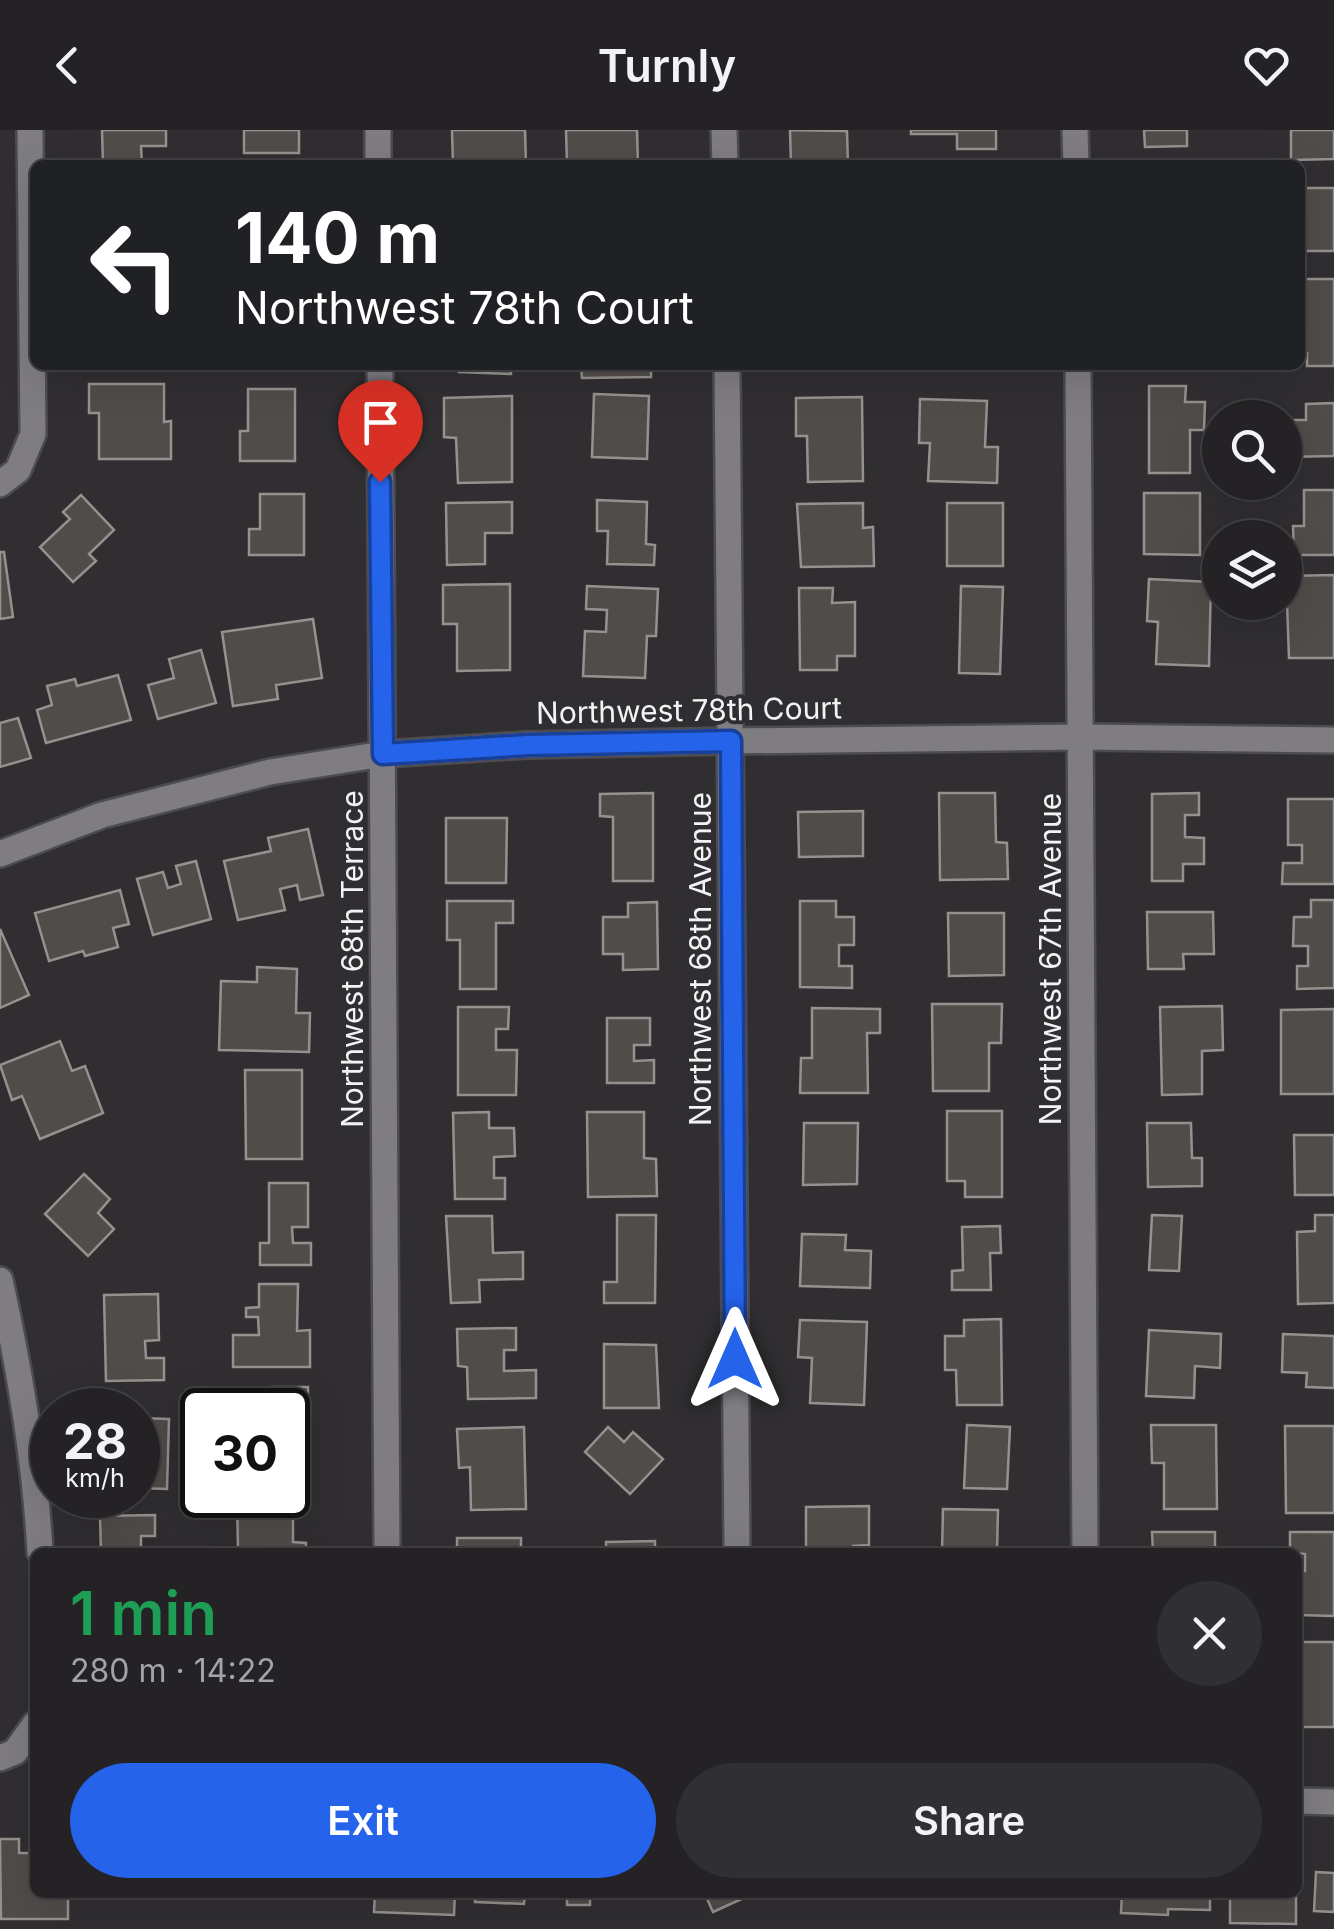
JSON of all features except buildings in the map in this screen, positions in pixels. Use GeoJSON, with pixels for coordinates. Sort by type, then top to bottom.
{"type":"FeatureCollection","features":[{"type":"Feature","properties":{"kind":"street"},"geometry":{"type":"LineString","coordinates":[[30,130],[30,160]]}},
{"type":"Feature","properties":{"kind":"street"},"geometry":{"type":"LineString","coordinates":[[378,130],[378,160]]}},
{"type":"Feature","properties":{"kind":"street"},"geometry":{"type":"LineString","coordinates":[[724,130],[724,160]]}},
{"type":"Feature","properties":{"kind":"street"},"geometry":{"type":"LineString","coordinates":[[1075,130],[1076,160]]}},
{"type":"Feature","properties":{"kind":"street"},"geometry":{"type":"LineString","coordinates":[[9,477],[33,434],[32,370]]}},
{"type":"Feature","properties":{"kind":"street","name":"Northwest 68th Terrace"},"geometry":{"type":"LineString","coordinates":[[380,370],[387,1548]]}},
{"type":"Feature","properties":{"kind":"street","name":"Northwest 68th Avenue"},"geometry":{"type":"LineString","coordinates":[[727,370],[737,1548]]}},
{"type":"Feature","properties":{"kind":"street","name":"Northwest 67th Avenue"},"geometry":{"type":"LineString","coordinates":[[1078,370],[1085,1548]]}},
{"type":"Feature","properties":{"kind":"street","name":"Northwest 78th Court"},"geometry":{"type":"LineString","coordinates":[[0,854],[102,815],[270,772],[383,754],[528,745],[731,741],[1082,737],[1334,740]]}},
{"type":"Feature","properties":{"kind":"street"},"geometry":{"type":"LineString","coordinates":[[0,1280],[24,1389],[40,1548]]}},
{"type":"Feature","properties":{"kind":"street"},"geometry":{"type":"LineString","coordinates":[[8,1755],[30,1730]]}},
{"type":"Feature","properties":{"kind":"street"},"geometry":{"type":"LineString","coordinates":[[1302,1802],[1334,1802]]}},
{"type":"Feature","properties":{"kind":"route"},"geometry":{"type":"LineString","coordinates":[[380,482],[383,754],[528,745],[731,741],[735,1359]]}}]}
